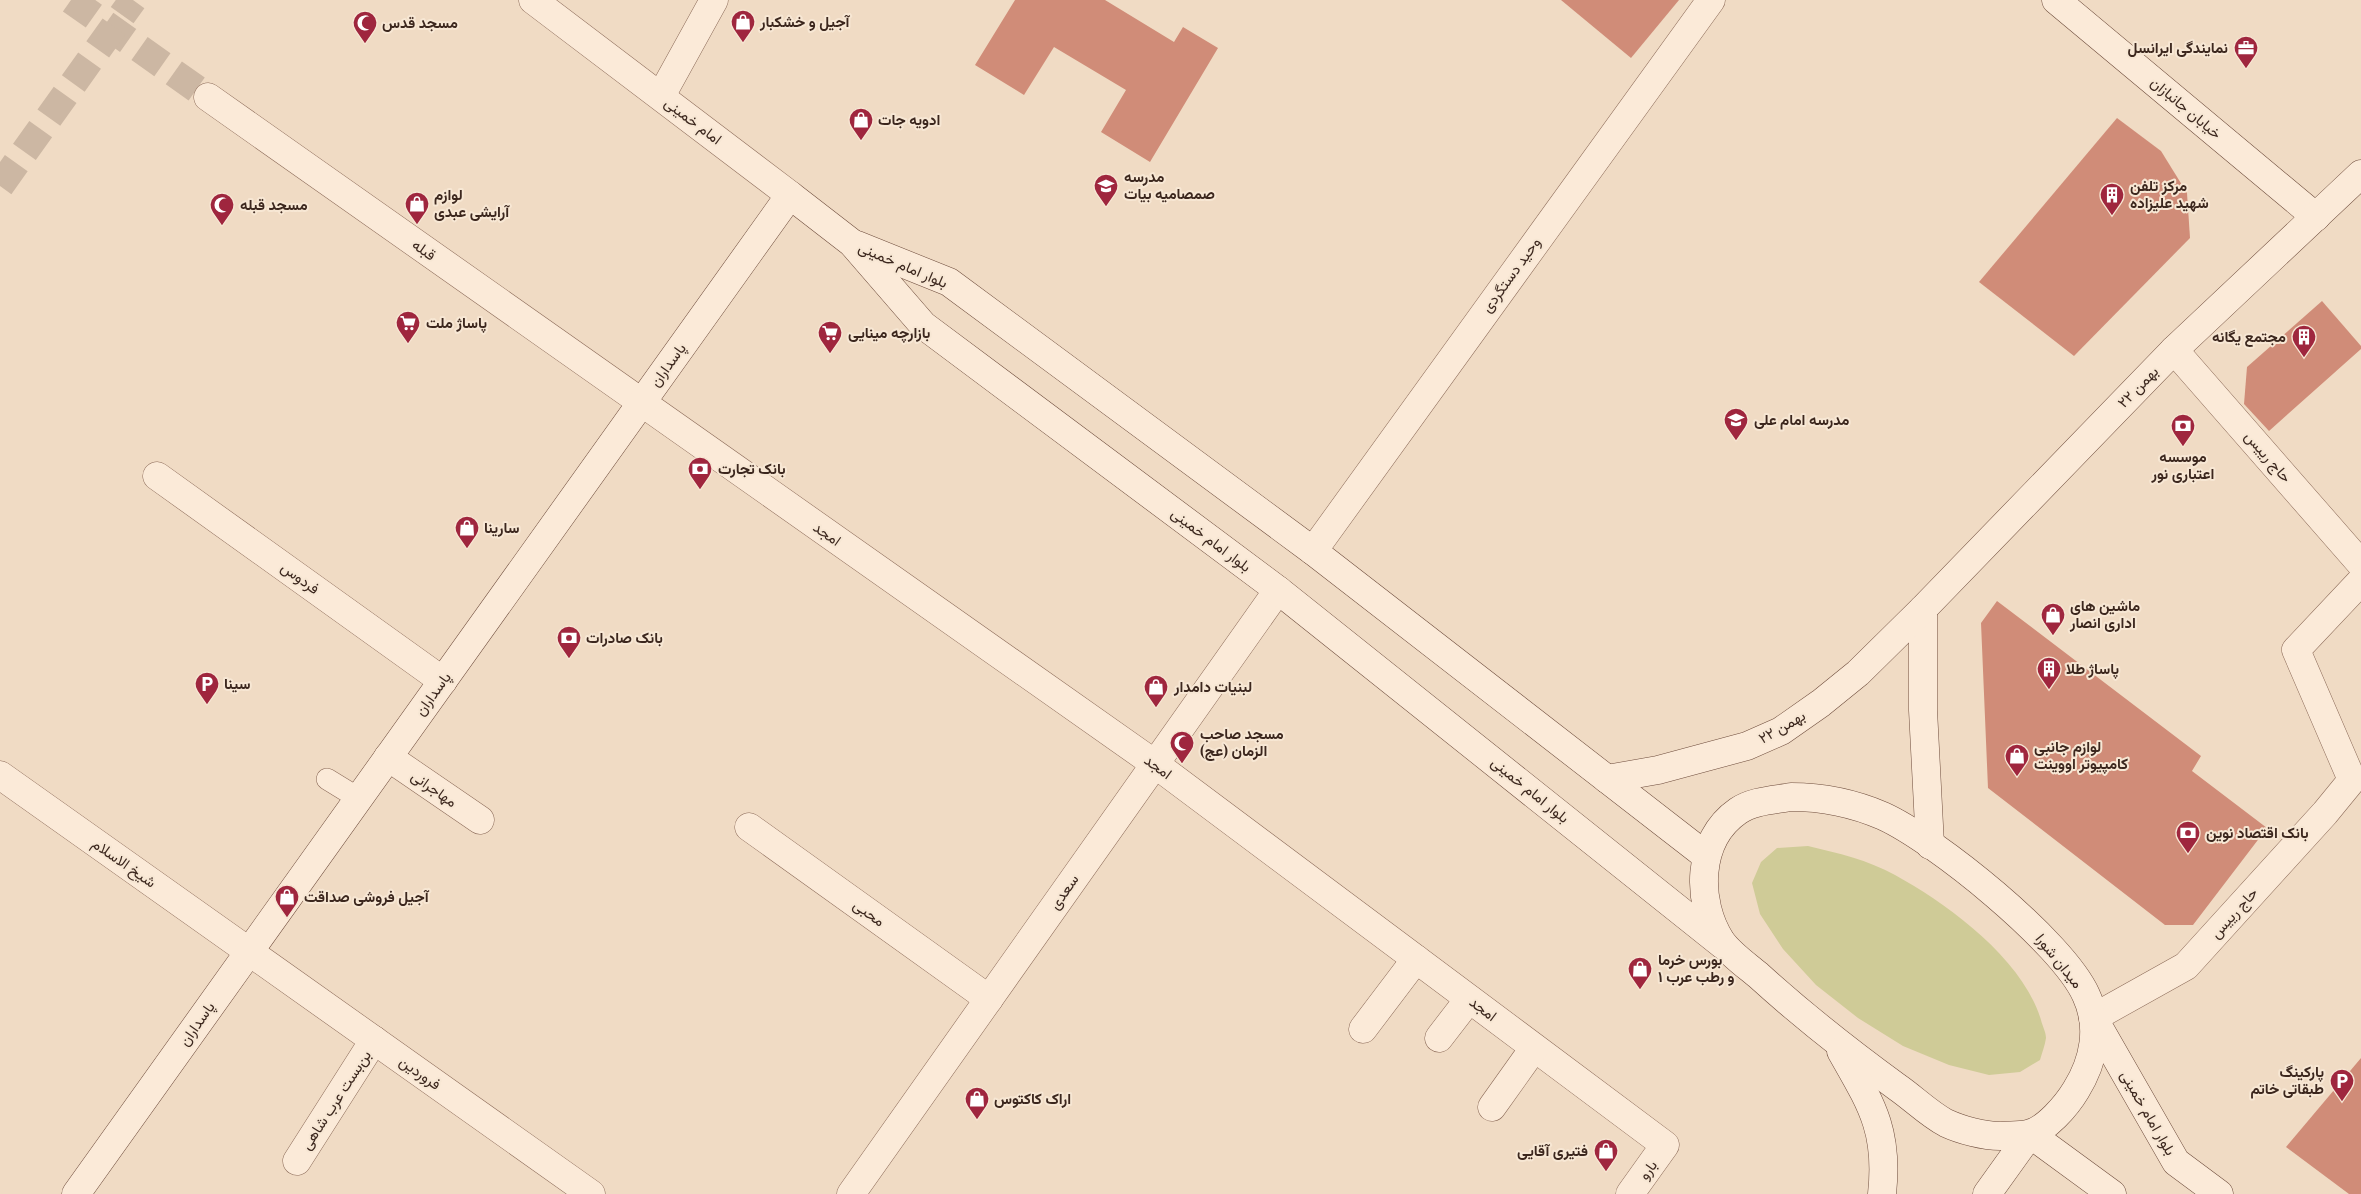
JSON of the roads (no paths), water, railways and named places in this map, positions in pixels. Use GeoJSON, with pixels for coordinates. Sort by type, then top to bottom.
{"type":"FeatureCollection","features":[{"type":"Feature","properties":{"kind":"street","name":"امام خمینی"},"geometry":{"type":"LineString","coordinates":[[533,0],[852,243]]}},
{"type":"Feature","properties":{"kind":"street"},"geometry":{"type":"LineString","coordinates":[[661,96],[714,0]]}},
{"type":"Feature","properties":{"kind":"street","name":"وحید دستگردی"},"geometry":{"type":"LineString","coordinates":[[1313,550],[1711,0]]}},
{"type":"Feature","properties":{"kind":"street","name":"خیابان جانبازان"},"geometry":{"type":"LineString","coordinates":[[2064,2],[2316,217]]}},
{"type":"Feature","properties":{"kind":"street","name":"قبله"},"geometry":{"type":"LineString","coordinates":[[208,97],[641,403]]}},
{"type":"Feature","properties":{"kind":"street","name":"۲۲ بهمن"},"geometry":{"type":"LineString","coordinates":[[1607,779],[1658,770],[1748,746],[1781,731],[1858,673],[1923,609],[2174,350],[2361,174]]}},
{"type":"Feature","properties":{"kind":"street","name":"پاسداران"},"geometry":{"type":"LineString","coordinates":[[76,1194],[790,195]]}},
{"type":"Feature","properties":{"kind":"street","name":"بلوار امام خمینی"},"geometry":{"type":"LineString","coordinates":[[852,243],[949,282],[1313,550],[1705,855]]}},
{"type":"Feature","properties":{"kind":"street","name":"بلوار امام خمینی"},"geometry":{"type":"LineString","coordinates":[[852,243],[923,325],[1278,590],[1723,945]]}},
{"type":"Feature","properties":{"kind":"street","name":"حاج رییس"},"geometry":{"type":"LineString","coordinates":[[2174,350],[2361,564]]}},
{"type":"Feature","properties":{"kind":"street","name":"امجد"},"geometry":{"type":"LineString","coordinates":[[641,403],[1155,764],[1665,1145]]}},
{"type":"Feature","properties":{"kind":"street","name":"فردوس"},"geometry":{"type":"LineString","coordinates":[[158,476],[443,681]]}},
{"type":"Feature","properties":{"kind":"street","name":"حاج رییس"},"geometry":{"type":"LineString","coordinates":[[2094,1018],[2186,966],[2356,777],[2296,650],[2361,581]]}},
{"type":"Feature","properties":{"kind":"street","name":"سعدی"},"geometry":{"type":"LineString","coordinates":[[851,1194],[1278,590]]}},
{"type":"Feature","properties":{"kind":"street"},"geometry":{"type":"LineString","coordinates":[[1923,609],[1923,710],[1930,845]]}},
{"type":"Feature","properties":{"kind":"street","name":"مهاجرانی"},"geometry":{"type":"LineString","coordinates":[[388,757],[480,820]]}},
{"type":"Feature","properties":{"kind":"street","name":"شیخ الاسلام"},"geometry":{"type":"LineString","coordinates":[[0,775],[249,951]]}},
{"type":"Feature","properties":{"kind":"street","name":"میدان شورا"},"geometry":{"type":"LineString","coordinates":[[1791,797],[1820,797],[1859,807],[1886,818],[1930,845],[1964,870],[2049,944],[2072,973],[2086,995],[2094,1018],[2095,1041],[2091,1062],[2063,1109],[2030,1134],[1990,1136],[1946,1123],[1837,1043],[1723,945],[1707,912],[1705,855],[1718,830],[1738,811],[1762,802],[1791,797]]}},
{"type":"Feature","properties":{"kind":"street","name":"محبی"},"geometry":{"type":"LineString","coordinates":[[749,827],[989,999]]}},
{"type":"Feature","properties":{"kind":"street","name":"فروردین"},"geometry":{"type":"LineString","coordinates":[[249,951],[591,1194]]}},
{"type":"Feature","properties":{"kind":"street"},"geometry":{"type":"LineString","coordinates":[[1363,1029],[1416,959]]}},
{"type":"Feature","properties":{"kind":"street"},"geometry":{"type":"LineString","coordinates":[[1439,1038],[1469,999]]}},
{"type":"Feature","properties":{"kind":"street","name":"بلوار امام خمینی"},"geometry":{"type":"LineString","coordinates":[[2094,1018],[2176,1162],[2219,1194]]}},
{"type":"Feature","properties":{"kind":"street","name":"بن‌بست عرب شاهی"},"geometry":{"type":"LineString","coordinates":[[298,1161],[374,1040]]}},
{"type":"Feature","properties":{"kind":"street"},"geometry":{"type":"LineString","coordinates":[[1837,1043],[1870,1102],[1882,1137],[1884,1168],[1882,1194]]}},
{"type":"Feature","properties":{"kind":"street"},"geometry":{"type":"LineString","coordinates":[[1492,1107],[1534,1048]]}},
{"type":"Feature","properties":{"kind":"street"},"geometry":{"type":"LineString","coordinates":[[1987,1194],[2030,1134],[2112,1194]]}},
{"type":"Feature","properties":{"kind":"street","name":"بارو"},"geometry":{"type":"LineString","coordinates":[[1630,1194],[1665,1145]]}},
{"type":"Feature","properties":{"kind":"lane"},"geometry":{"type":"LineString","coordinates":[[328,778],[358,798]]}},
{"type":"Feature","properties":{"kind":"tunnel"},"geometry":{"type":"LineString","coordinates":[[71,0],[208,97]]}},
{"type":"Feature","properties":{"kind":"tunnel"},"geometry":{"type":"LineString","coordinates":[[0,186],[133,0]]}},
{"type":"Feature","properties":{"kind":"place","name":"آجیل و خشکبار"},"geometry":{"type":"Point","coordinates":[743,43]}},
{"type":"Feature","properties":{"kind":"place","name":"مسجد قدس"},"geometry":{"type":"Point","coordinates":[365,44]}},
{"type":"Feature","properties":{"kind":"place","name":"نمایندگی ایرانسل"},"geometry":{"type":"Point","coordinates":[2246,69]}},
{"type":"Feature","properties":{"kind":"place","name":"ادویه جات"},"geometry":{"type":"Point","coordinates":[861,141]}},
{"type":"Feature","properties":{"kind":"place","name":"مدرسه صمصامیه بیات"},"geometry":{"type":"Point","coordinates":[1106,207]}},
{"type":"Feature","properties":{"kind":"place","name":"مرکز تلفن شهید علیزاده"},"geometry":{"type":"Point","coordinates":[2112,216]}},
{"type":"Feature","properties":{"kind":"place","name":"لوازم آرایشی عبدی"},"geometry":{"type":"Point","coordinates":[417,225]}},
{"type":"Feature","properties":{"kind":"place","name":"مسجد قبله"},"geometry":{"type":"Point","coordinates":[222,226]}},
{"type":"Feature","properties":{"kind":"place","name":"پاساژ ملت"},"geometry":{"type":"Point","coordinates":[408,344]}},
{"type":"Feature","properties":{"kind":"place","name":"بازارچه مینایی"},"geometry":{"type":"Point","coordinates":[830,354]}},
{"type":"Feature","properties":{"kind":"place","name":"مجتمع یگانه"},"geometry":{"type":"Point","coordinates":[2304,358]}},
{"type":"Feature","properties":{"kind":"place","name":"مدرسه امام علی"},"geometry":{"type":"Point","coordinates":[1736,441]}},
{"type":"Feature","properties":{"kind":"place","name":"موسسه اعتباری نور"},"geometry":{"type":"Point","coordinates":[2183,447]}},
{"type":"Feature","properties":{"kind":"place","name":"بانک تجارت"},"geometry":{"type":"Point","coordinates":[700,490]}},
{"type":"Feature","properties":{"kind":"place","name":"سارینا"},"geometry":{"type":"Point","coordinates":[467,549]}},
{"type":"Feature","properties":{"kind":"place","name":"ماشین های اداری انصار"},"geometry":{"type":"Point","coordinates":[2053,636]}},
{"type":"Feature","properties":{"kind":"place","name":"بانک صادرات"},"geometry":{"type":"Point","coordinates":[569,659]}},
{"type":"Feature","properties":{"kind":"place","name":"پاساژ طلا"},"geometry":{"type":"Point","coordinates":[2049,690]}},
{"type":"Feature","properties":{"kind":"place","name":"سینا"},"geometry":{"type":"Point","coordinates":[207,705]}},
{"type":"Feature","properties":{"kind":"place","name":"لبنیات دامدار"},"geometry":{"type":"Point","coordinates":[1156,708]}},
{"type":"Feature","properties":{"kind":"place","name":"مسجد صاحب الزمان (عج)"},"geometry":{"type":"Point","coordinates":[1182,764]}},
{"type":"Feature","properties":{"kind":"place","name":"لوازم جانبی کامپیوتر اووینت"},"geometry":{"type":"Point","coordinates":[2017,777]}},
{"type":"Feature","properties":{"kind":"place","name":"بانک اقتصاد نوین"},"geometry":{"type":"Point","coordinates":[2188,854]}},
{"type":"Feature","properties":{"kind":"place","name":"آجیل فروشی صداقت"},"geometry":{"type":"Point","coordinates":[287,918]}},
{"type":"Feature","properties":{"kind":"place","name":"بورس خرما و رطب عرب ۱"},"geometry":{"type":"Point","coordinates":[1640,990]}},
{"type":"Feature","properties":{"kind":"place","name":"پارکینگ طبقاتی خاتم"},"geometry":{"type":"Point","coordinates":[2342,1102]}},
{"type":"Feature","properties":{"kind":"place","name":"اراک کاکتوس"},"geometry":{"type":"Point","coordinates":[977,1120]}},
{"type":"Feature","properties":{"kind":"place","name":"فتیری آقایی"},"geometry":{"type":"Point","coordinates":[1606,1172]}}]}
